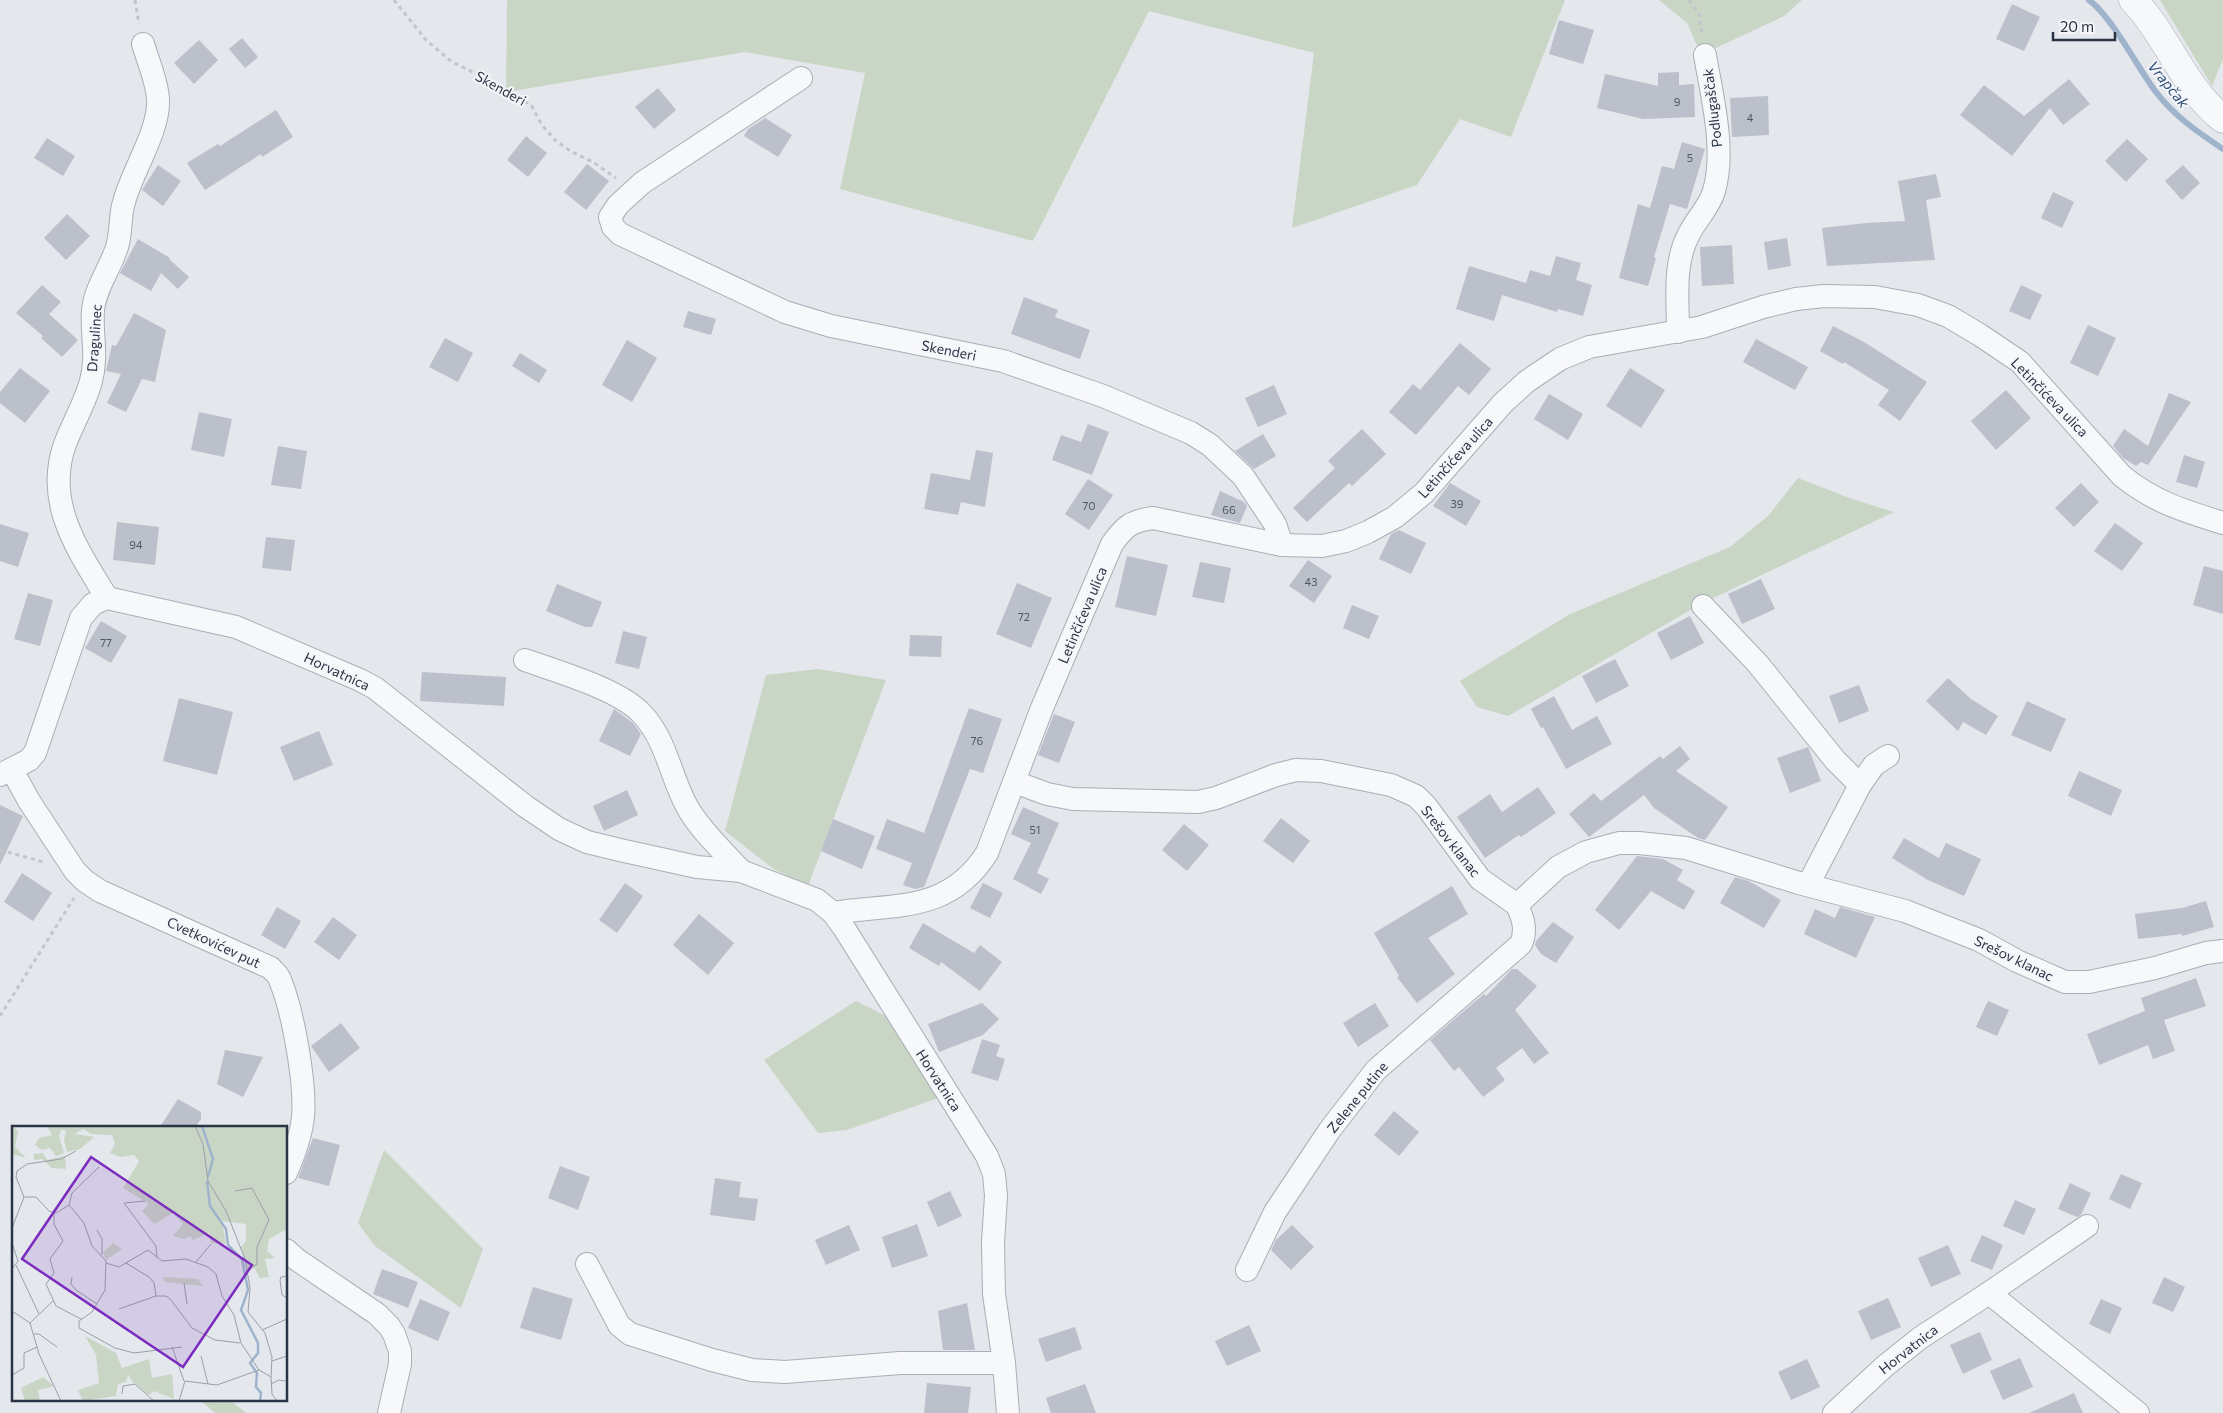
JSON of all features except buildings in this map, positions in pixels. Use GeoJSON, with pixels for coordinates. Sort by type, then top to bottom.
{"type":"FeatureCollection","features":[{"type":"Feature","properties":{"kind":"street"},"geometry":{"type":"LineString","coordinates":[[2134,0],[2157,29],[2209,108],[2221,110]]}},
{"type":"Feature","properties":{"kind":"street","name":"Dragulinec"},"geometry":{"type":"LineString","coordinates":[[107,598],[79,552],[62,514],[58,482],[59,465],[65,445],[91,383],[95,346],[93,310],[97,294],[120,238],[124,203],[156,120],[158,98],[143,44]]}},
{"type":"Feature","properties":{"kind":"street","name":"Podlugaščak"},"geometry":{"type":"LineString","coordinates":[[1678,332],[1679,268],[1682,250],[1689,233],[1709,202],[1714,190],[1717,169],[1717,128],[1705,55]]}},
{"type":"Feature","properties":{"kind":"street","name":"Skenderi"},"geometry":{"type":"LineString","coordinates":[[801,78],[642,182],[618,205],[610,217],[613,227],[620,234],[785,312],[831,326],[1003,361],[1104,396],[1191,433],[1210,445],[1243,476],[1275,524],[1282,545]]}},
{"type":"Feature","properties":{"kind":"street","name":"Letinčićeva ulica"},"geometry":{"type":"LineString","coordinates":[[833,913],[912,905],[941,896],[971,875],[987,853],[1042,708],[1112,544],[1121,532],[1136,520],[1153,518],[1282,545],[1322,546],[1346,541],[1368,532],[1395,517],[1440,477],[1503,403],[1526,382],[1560,359],[1589,347],[1702,327],[1763,307],[1796,299],[1824,296],[1875,297],[1918,305],[1948,316],[2020,362],[2122,476],[2138,489],[2156,500],[2223,523]]}},
{"type":"Feature","properties":{"kind":"street"},"geometry":{"type":"LineString","coordinates":[[6,772],[29,760],[35,752],[81,618],[93,604],[107,598]]}},
{"type":"Feature","properties":{"kind":"street","name":"Horvatnica"},"geometry":{"type":"LineString","coordinates":[[107,598],[236,627],[360,680],[375,688],[525,806],[560,829],[586,842],[696,867],[741,871],[802,892],[818,900],[833,913],[987,1156],[994,1174],[996,1196],[993,1242],[994,1294],[1004,1363],[1008,1413]]}},
{"type":"Feature","properties":{"kind":"street"},"geometry":{"type":"LineString","coordinates":[[1704,606],[1758,664],[1835,760],[1860,784]]}},
{"type":"Feature","properties":{"kind":"street"},"geometry":{"type":"LineString","coordinates":[[525,660],[613,694],[630,703],[642,714],[653,728],[689,810],[741,871]]}},
{"type":"Feature","properties":{"kind":"street"},"geometry":{"type":"LineString","coordinates":[[1808,885],[1860,784],[1874,765],[1888,756]]}},
{"type":"Feature","properties":{"kind":"street","name":"Srešov klanac"},"geometry":{"type":"LineString","coordinates":[[1015,782],[1047,794],[1073,799],[1198,802],[1216,798],[1276,775],[1296,770],[1321,770],[1391,785],[1416,796],[1426,806],[1480,879],[1517,905],[1558,867],[1586,852],[1619,843],[1686,848],[1808,885],[1905,910],[1979,940],[2017,961],[2065,982],[2089,982],[2155,968],[2206,953],[2223,951]]}},
{"type":"Feature","properties":{"kind":"street","name":"Cvetkovićev put"},"geometry":{"type":"LineString","coordinates":[[6,772],[29,801],[80,876],[100,891],[271,968],[280,978],[289,1009],[303,1096],[300,1134],[288,1167]]}},
{"type":"Feature","properties":{"kind":"street","name":"Zelene putine"},"geometry":{"type":"LineString","coordinates":[[1247,1270],[1275,1212],[1329,1131],[1376,1070],[1521,944],[1524,936],[1523,919],[1517,905]]}},
{"type":"Feature","properties":{"kind":"street","name":"Horvatnica"},"geometry":{"type":"LineString","coordinates":[[1834,1413],[1885,1366],[1920,1338],[2088,1226]]}},
{"type":"Feature","properties":{"kind":"street"},"geometry":{"type":"LineString","coordinates":[[288,1252],[377,1314],[394,1334],[400,1351],[400,1364],[389,1413]]}},
{"type":"Feature","properties":{"kind":"street"},"geometry":{"type":"LineString","coordinates":[[587,1264],[619,1325],[630,1334],[712,1360],[752,1370],[785,1372],[900,1363],[1004,1363]]}},
{"type":"Feature","properties":{"kind":"street"},"geometry":{"type":"LineString","coordinates":[[1989,1293],[2138,1413]]}},
{"type":"Feature","properties":{"kind":"path","name":"Skenderi"},"geometry":{"type":"LineString","coordinates":[[394,0],[426,40],[452,62],[493,82],[531,105],[542,125],[556,141],[572,152],[594,162],[631,192]]}},
{"type":"Feature","properties":{"kind":"path"},"geometry":{"type":"LineString","coordinates":[[1689,0],[1700,14],[1705,55]]}},
{"type":"Feature","properties":{"kind":"path"},"geometry":{"type":"LineString","coordinates":[[0,850],[80,876],[0,1016]]}},
{"type":"Feature","properties":{"kind":"green space"},"geometry":{"type":"Polygon","coordinates":[[[507,0],[1565,0],[1511,137],[1460,119],[1417,185],[1292,228],[1314,53],[1149,11],[1033,241],[840,189],[865,73],[745,52],[506,92],[507,0]]]}},
{"type":"Feature","properties":{"kind":"green space"},"geometry":{"type":"Polygon","coordinates":[[[1659,0],[1802,0],[1784,16],[1701,55],[1687,23],[1659,0]]]}},
{"type":"Feature","properties":{"kind":"green space"},"geometry":{"type":"Polygon","coordinates":[[[2160,0],[2223,0],[2223,59],[2212,86],[2160,0]]]}},
{"type":"Feature","properties":{"kind":"green space"},"geometry":{"type":"Polygon","coordinates":[[[1798,478],[1852,499],[1894,512],[1699,605],[1508,716],[1477,707],[1460,681],[1570,614],[1730,547],[1768,516],[1798,478]]]}},
{"type":"Feature","properties":{"kind":"green space"},"geometry":{"type":"Polygon","coordinates":[[[818,669],[886,680],[808,886],[775,870],[725,831],[766,675],[818,669]]]}},
{"type":"Feature","properties":{"kind":"green space"},"geometry":{"type":"Polygon","coordinates":[[[856,1001],[888,1017],[941,1097],[847,1130],[818,1133],[764,1060],[856,1001]]]}},
{"type":"Feature","properties":{"kind":"green space"},"geometry":{"type":"Polygon","coordinates":[[[384,1150],[483,1249],[461,1308],[375,1246],[358,1223],[384,1150]]]}},
{"type":"Feature","properties":{"kind":"green space"},"geometry":{"type":"Polygon","coordinates":[[[200,1400],[230,1400],[246,1413],[215,1413],[200,1400]]]}},
{"type":"Feature","properties":{"kind":"waterway","name":"Vrapčak"},"geometry":{"type":"LineString","coordinates":[[2089,0],[2116,30],[2163,101],[2187,124],[2223,149]]}}]}
